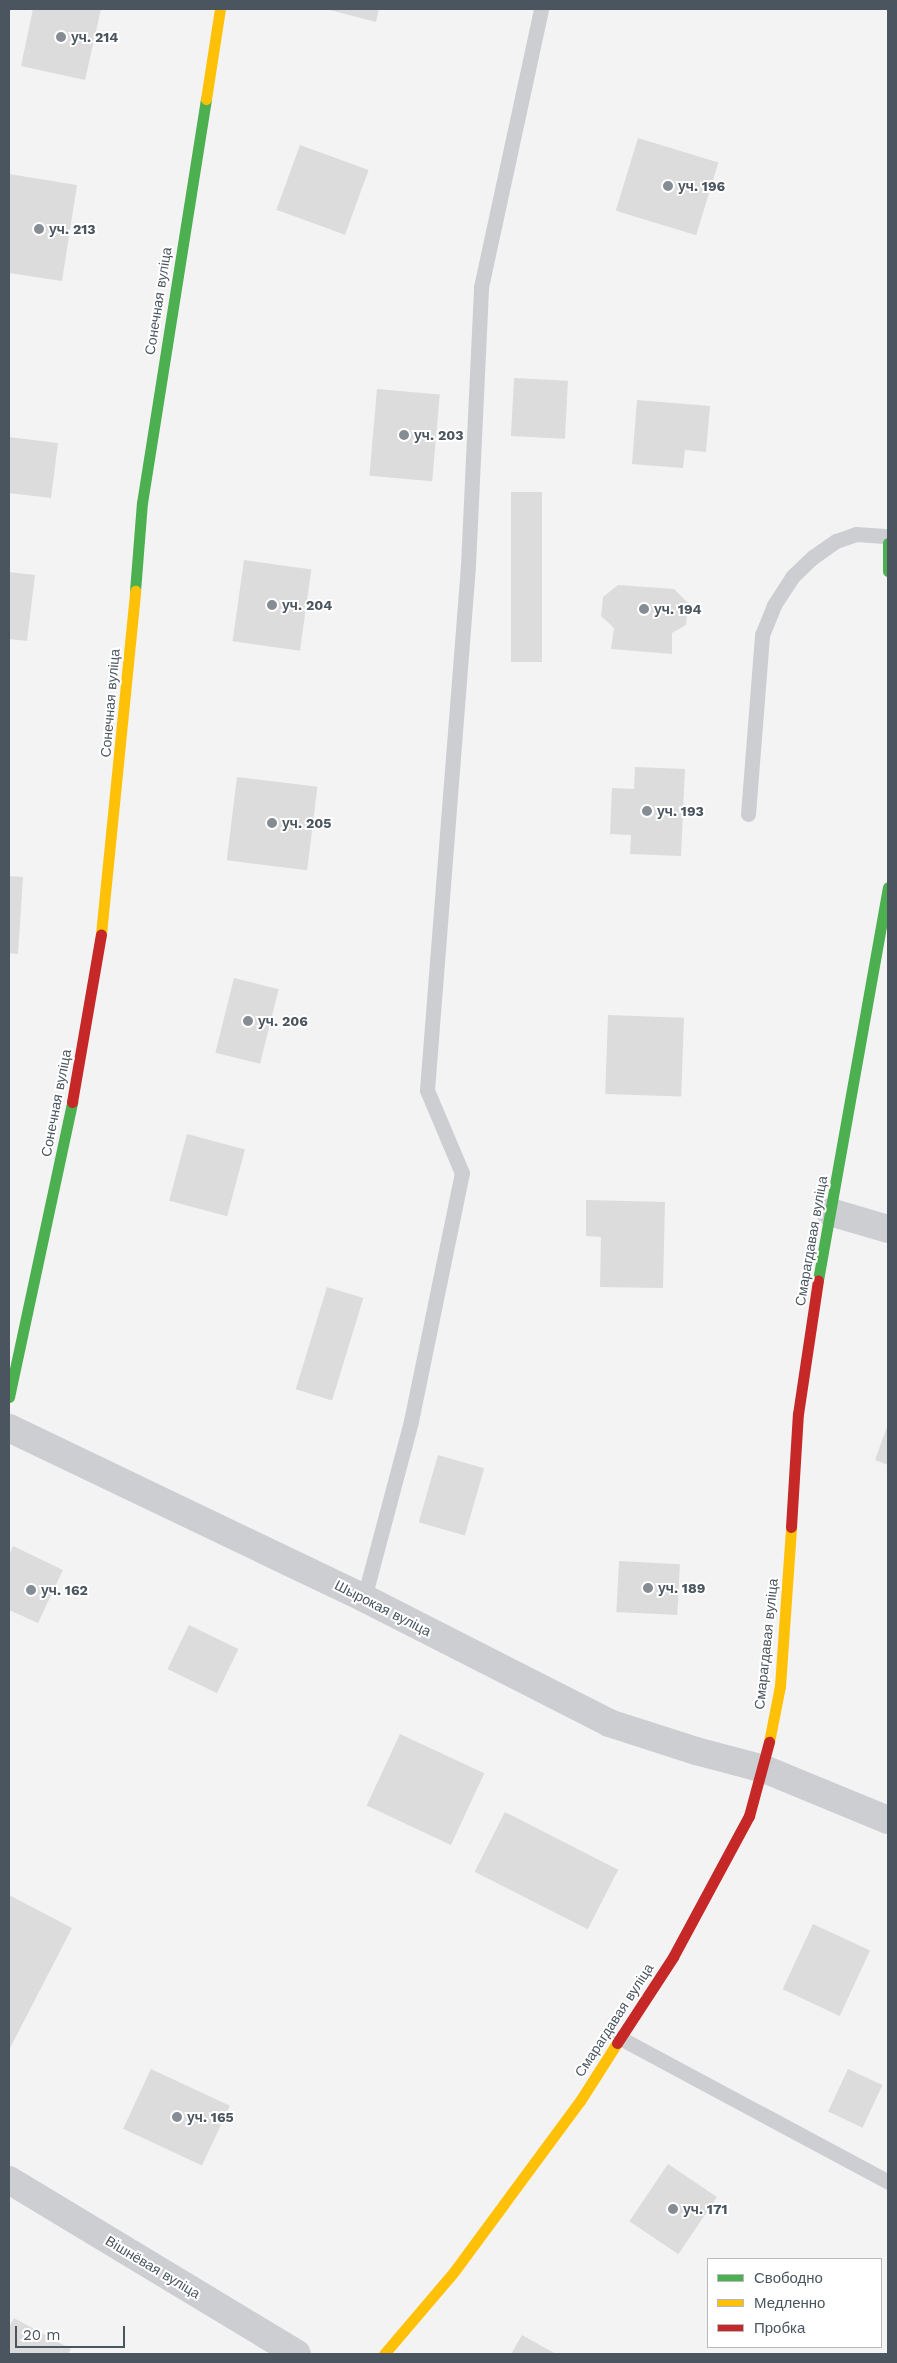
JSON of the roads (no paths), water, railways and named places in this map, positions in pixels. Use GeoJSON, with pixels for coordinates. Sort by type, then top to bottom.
{"type":"FeatureCollection","features":[{"type":"Feature","properties":{"kind":"street","name":"Сонечная вуліца"},"geometry":{"type":"LineString","coordinates":[[9,1397],[61,1158],[98,962],[124,721],[142,504],[220,9]]}},
{"type":"Feature","properties":{"kind":"street"},"geometry":{"type":"LineString","coordinates":[[888,543],[888,572]]}},
{"type":"Feature","properties":{"kind":"street","name":"Смарагдавая вуліца"},"geometry":{"type":"LineString","coordinates":[[384,2354],[453,2273],[505,2206],[580,2101],[711,1888],[749,1816],[764,1769],[780,1686],[798,1414],[830,1212],[888,887]]}},
{"type":"Feature","properties":{"kind":"street"},"geometry":{"type":"LineString","coordinates":[[830,1212],[888,1229]]}},
{"type":"Feature","properties":{"kind":"street","name":"Шырокая вуліца"},"geometry":{"type":"LineString","coordinates":[[9,1428],[364,1598],[609,1722],[696,1751],[764,1769],[888,1820]]}},
{"type":"Feature","properties":{"kind":"street","name":"Вішнёвая вуліца"},"geometry":{"type":"LineString","coordinates":[[9,2180],[297,2354]]}},
{"type":"Feature","properties":{"kind":"lane"},"geometry":{"type":"LineString","coordinates":[[364,1598],[410,1421],[462,1173],[427,1090],[468,565],[481,287],[542,9]]}},
{"type":"Feature","properties":{"kind":"lane"},"geometry":{"type":"LineString","coordinates":[[748,814],[762,635],[774,605],[792,577],[836,541],[856,534],[888,536]]}},
{"type":"Feature","properties":{"kind":"lane"},"geometry":{"type":"LineString","coordinates":[[620,2038],[888,2182]]}},
{"type":"Feature","properties":{"kind":"place","name":"уч. 214"},"geometry":{"type":"Point","coordinates":[61,37]}},
{"type":"Feature","properties":{"kind":"place","name":"уч. 196"},"geometry":{"type":"Point","coordinates":[668,186]}},
{"type":"Feature","properties":{"kind":"place","name":"уч. 213"},"geometry":{"type":"Point","coordinates":[39,229]}},
{"type":"Feature","properties":{"kind":"place","name":"уч. 203"},"geometry":{"type":"Point","coordinates":[404,435]}},
{"type":"Feature","properties":{"kind":"place","name":"уч. 204"},"geometry":{"type":"Point","coordinates":[272,605]}},
{"type":"Feature","properties":{"kind":"place","name":"уч. 194"},"geometry":{"type":"Point","coordinates":[644,609]}},
{"type":"Feature","properties":{"kind":"place","name":"уч. 193"},"geometry":{"type":"Point","coordinates":[647,811]}},
{"type":"Feature","properties":{"kind":"place","name":"уч. 205"},"geometry":{"type":"Point","coordinates":[272,823]}},
{"type":"Feature","properties":{"kind":"place","name":"уч. 206"},"geometry":{"type":"Point","coordinates":[248,1021]}},
{"type":"Feature","properties":{"kind":"place","name":"уч. 189"},"geometry":{"type":"Point","coordinates":[648,1588]}},
{"type":"Feature","properties":{"kind":"place","name":"уч. 162"},"geometry":{"type":"Point","coordinates":[31,1590]}},
{"type":"Feature","properties":{"kind":"place","name":"уч. 165"},"geometry":{"type":"Point","coordinates":[177,2117]}},
{"type":"Feature","properties":{"kind":"place","name":"уч. 171"},"geometry":{"type":"Point","coordinates":[673,2209]}}]}
